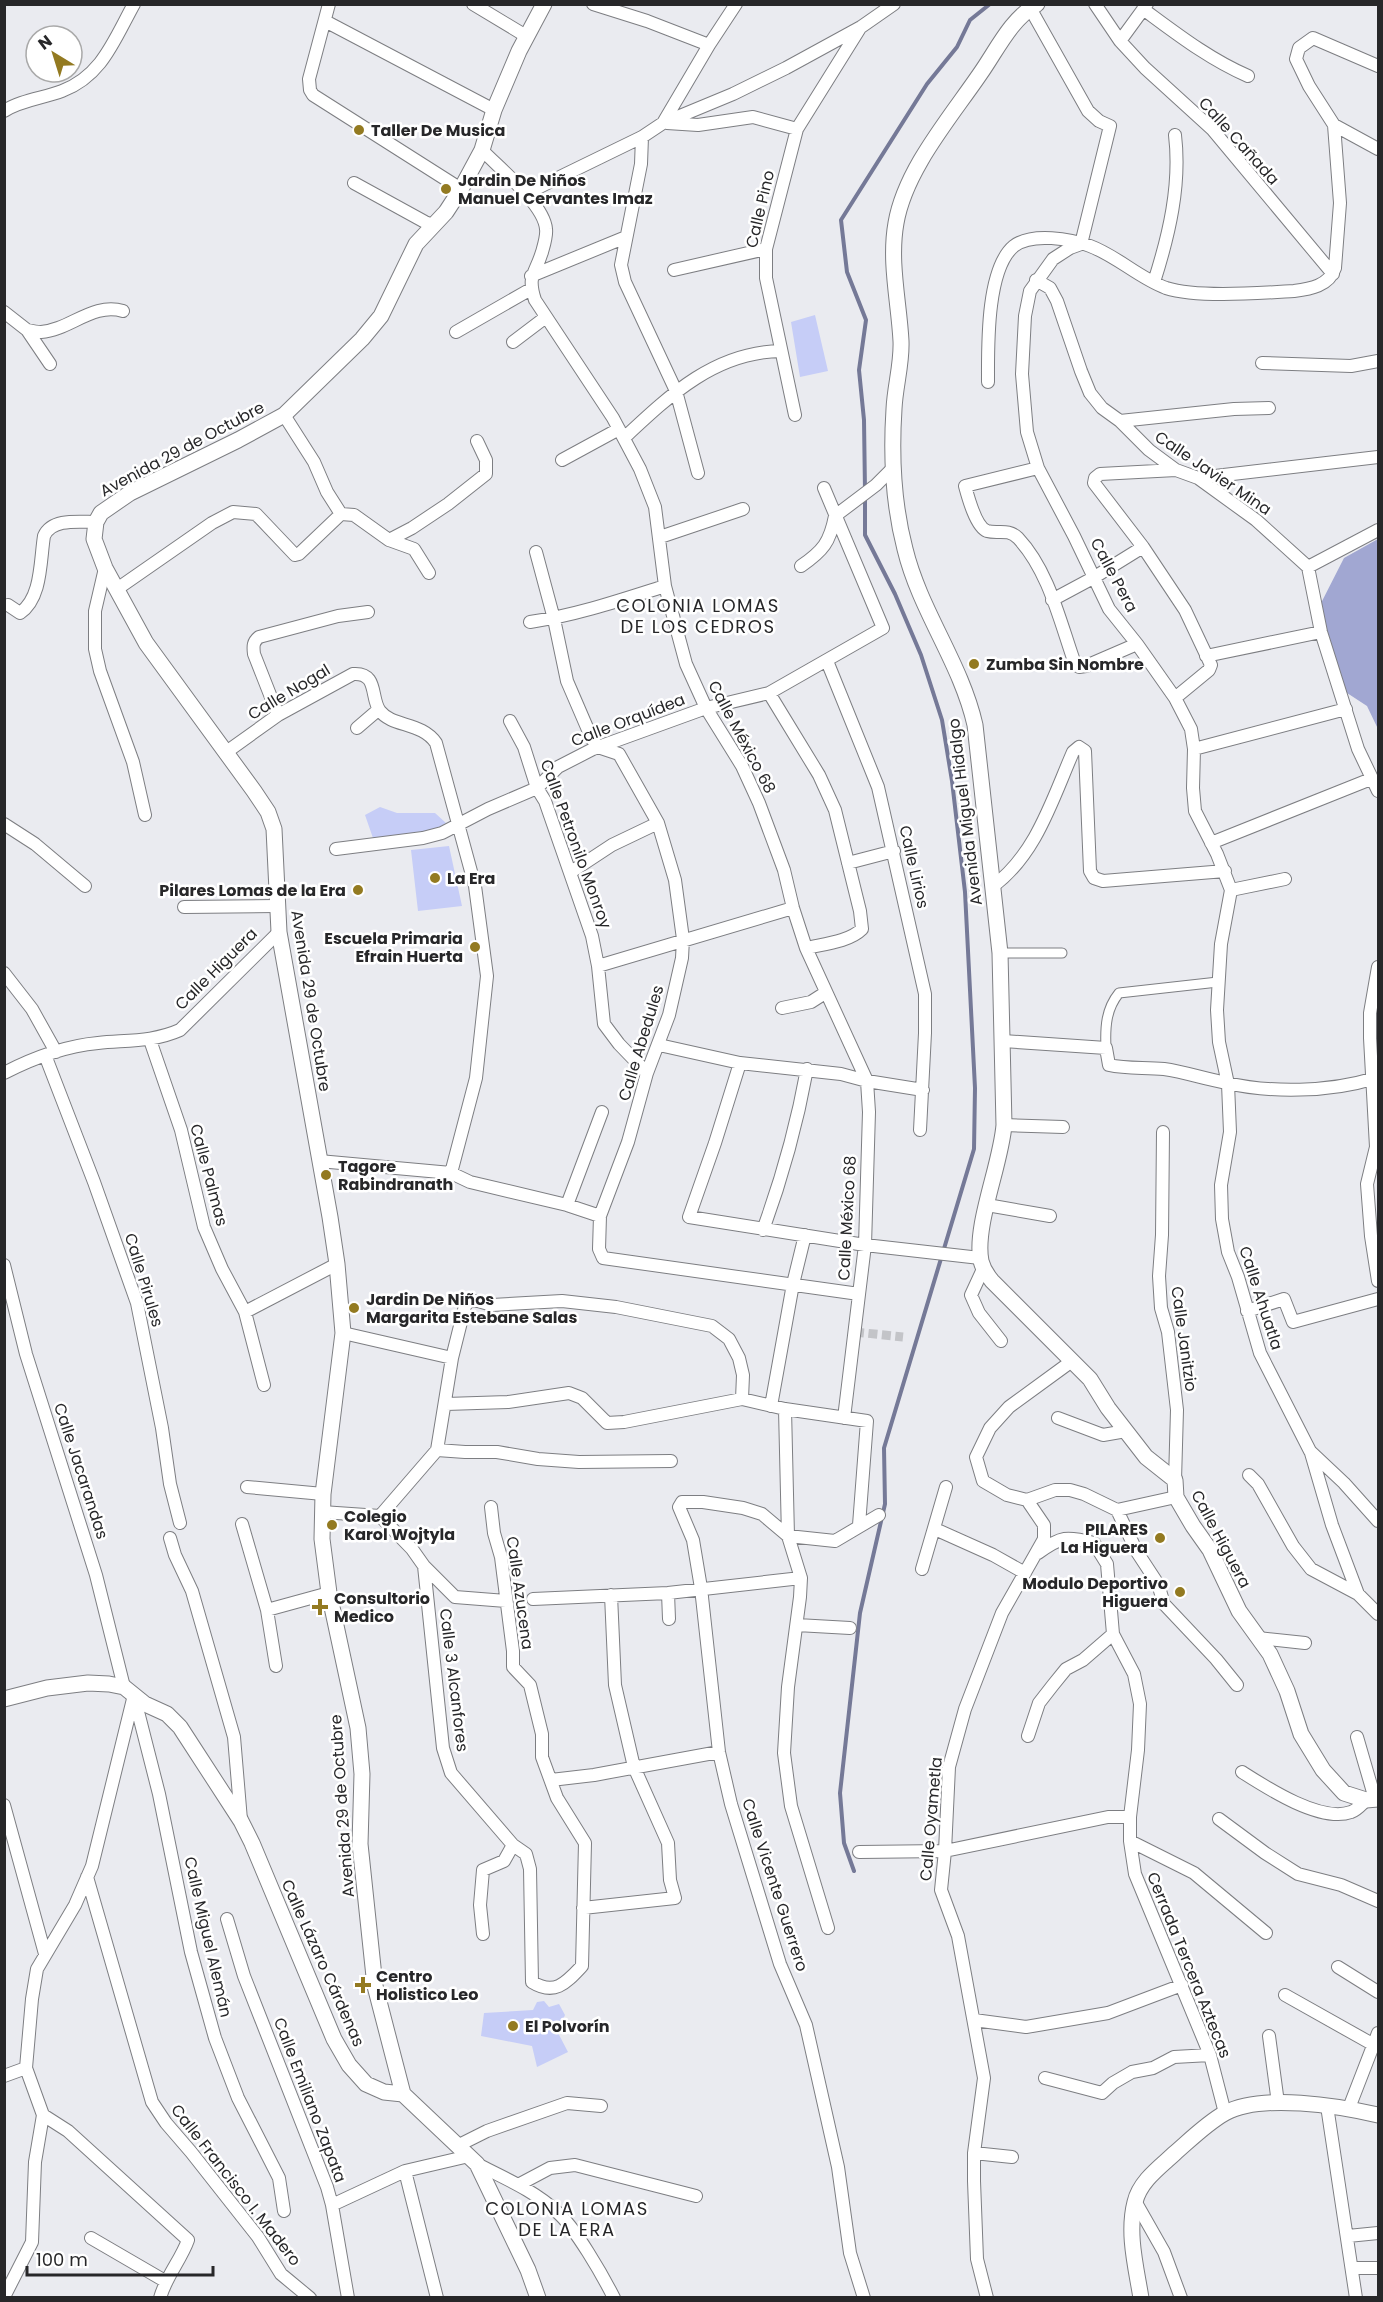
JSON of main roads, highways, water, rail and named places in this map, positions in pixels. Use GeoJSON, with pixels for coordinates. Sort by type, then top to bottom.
{"type":"FeatureCollection","features":[{"type":"Feature","properties":{"kind":"waterway"},"geometry":{"type":"LineString","coordinates":[[865,491],[864,420],[859,370],[866,320],[847,272],[841,220],[927,84],[957,47],[970,20],[990,4]]}},
{"type":"Feature","properties":{"kind":"waterway"},"geometry":{"type":"LineString","coordinates":[[854,1871],[844,1843],[840,1793],[860,1613],[885,1504],[884,1448],[974,1149],[975,1088],[965,892],[952,781],[942,720],[921,655],[895,594],[865,535],[865,498]]}},
{"type":"Feature","properties":{"kind":"tunnel"},"geometry":{"type":"LineString","coordinates":[[855,1332],[903,1337]]}},
{"type":"Feature","properties":{"kind":"place","name":"Taller De Musica"},"geometry":{"type":"Point","coordinates":[359,130]}},
{"type":"Feature","properties":{"kind":"place","name":"Jardin De Niños Manuel Cervantes Imaz"},"geometry":{"type":"Point","coordinates":[446,189]}},
{"type":"Feature","properties":{"kind":"place","name":"Zumba Sin Nombre"},"geometry":{"type":"Point","coordinates":[974,664]}},
{"type":"Feature","properties":{"kind":"place","name":"La Era"},"geometry":{"type":"Point","coordinates":[435,878]}},
{"type":"Feature","properties":{"kind":"place","name":"Pilares Lomas de la Era"},"geometry":{"type":"Point","coordinates":[358,890]}},
{"type":"Feature","properties":{"kind":"place","name":"Escuela Primaria Efrain Huerta"},"geometry":{"type":"Point","coordinates":[475,947]}},
{"type":"Feature","properties":{"kind":"place","name":"Tagore Rabindranath"},"geometry":{"type":"Point","coordinates":[326,1175]}},
{"type":"Feature","properties":{"kind":"place","name":"Jardin De Niños Margarita Estebane Salas"},"geometry":{"type":"Point","coordinates":[354,1308]}},
{"type":"Feature","properties":{"kind":"place","name":"Colegio Karol Wojtyla"},"geometry":{"type":"Point","coordinates":[332,1525]}},
{"type":"Feature","properties":{"kind":"place","name":"PILARES La Higuera"},"geometry":{"type":"Point","coordinates":[1160,1538]}},
{"type":"Feature","properties":{"kind":"place","name":"Modulo Deportivo Higuera"},"geometry":{"type":"Point","coordinates":[1180,1592]}},
{"type":"Feature","properties":{"kind":"place","name":"Consultorio Medico"},"geometry":{"type":"Point","coordinates":[320,1607]}},
{"type":"Feature","properties":{"kind":"place","name":"Centro Holistico Leo"},"geometry":{"type":"Point","coordinates":[363,1985]}},
{"type":"Feature","properties":{"kind":"place","name":"El Polvorín"},"geometry":{"type":"Point","coordinates":[513,2026]}},
{"type":"Feature","properties":{"kind":"district","name":"COLONIA LOMAS DE LOS CEDROS"},"geometry":{"type":"Point","coordinates":[698,615]}},
{"type":"Feature","properties":{"kind":"district","name":"COLONIA LOMAS DE LA ERA"},"geometry":{"type":"Point","coordinates":[567,2218]}}]}
